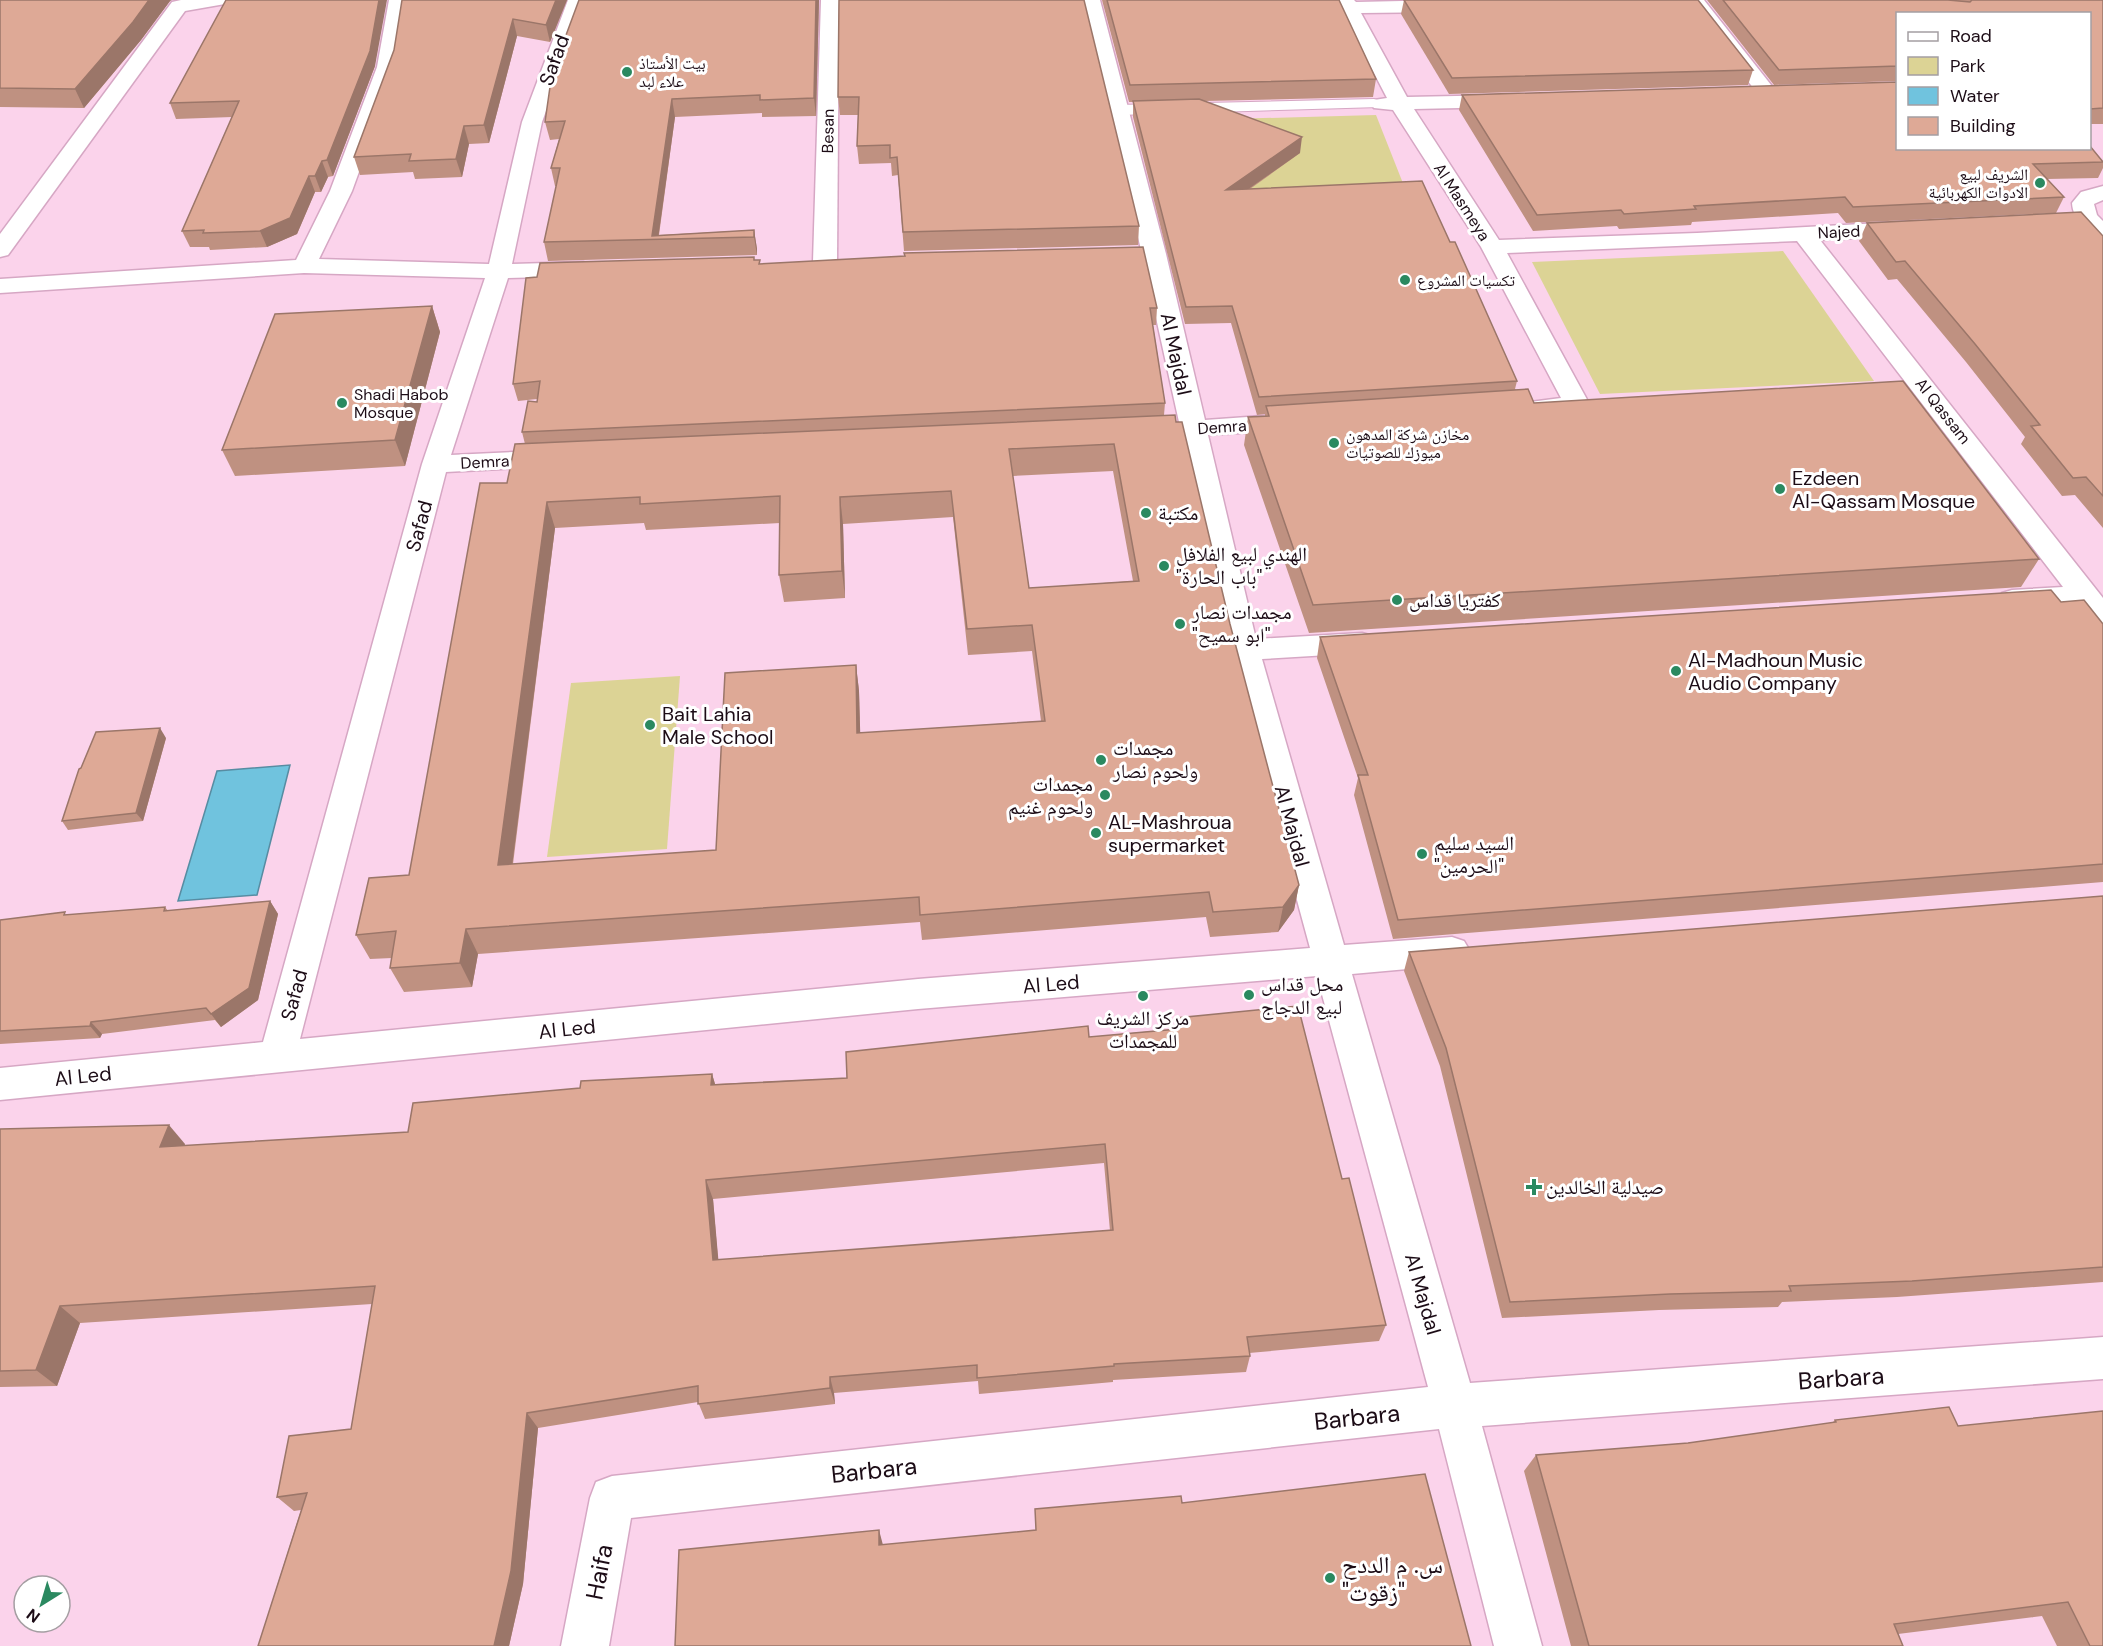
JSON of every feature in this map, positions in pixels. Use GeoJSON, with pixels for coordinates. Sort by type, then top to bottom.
{"type":"FeatureCollection","features":[{"type":"Feature","properties":{"kind":"street"},"geometry":{"type":"LineString","coordinates":[[0,250],[51,177],[179,6],[218,0]]}},
{"type":"Feature","properties":{"kind":"street"},"geometry":{"type":"LineString","coordinates":[[304,266],[342,191],[387,67],[398,0]]}},
{"type":"Feature","properties":{"kind":"street","name":"Safad"},"geometry":{"type":"LineString","coordinates":[[277,1057],[435,464],[499,271],[532,122],[577,0]]}},
{"type":"Feature","properties":{"kind":"street","name":"Besan"},"geometry":{"type":"LineString","coordinates":[[825,262],[830,0]]}},
{"type":"Feature","properties":{"kind":"street","name":"Al Majdal"},"geometry":{"type":"LineString","coordinates":[[1091,0],[1118,110],[1143,254],[1192,429],[1244,650],[1455,1406],[1518,1646]]}},
{"type":"Feature","properties":{"kind":"street"},"geometry":{"type":"LineString","coordinates":[[1694,0],[1768,94]]}},
{"type":"Feature","properties":{"kind":"street"},"geometry":{"type":"LineString","coordinates":[[1346,4],[1468,5]]}},
{"type":"Feature","properties":{"kind":"street","name":"Al Masmeya"},"geometry":{"type":"LineString","coordinates":[[1346,4],[1400,104],[1492,247],[1577,405],[1516,407]]}},
{"type":"Feature","properties":{"kind":"street"},"geometry":{"type":"LineString","coordinates":[[1744,95],[1791,93]]}},
{"type":"Feature","properties":{"kind":"street"},"geometry":{"type":"LineString","coordinates":[[1374,104],[1530,100]]}},
{"type":"Feature","properties":{"kind":"street"},"geometry":{"type":"LineString","coordinates":[[2096,225],[2083,211],[2083,203],[2089,197],[2103,193]]}},
{"type":"Feature","properties":{"kind":"street"},"geometry":{"type":"LineString","coordinates":[[2064,221],[2096,225]]}},
{"type":"Feature","properties":{"kind":"street","name":"Najed"},"geometry":{"type":"LineString","coordinates":[[1492,247],[1697,240],[1934,228]]}},
{"type":"Feature","properties":{"kind":"street","name":"Al Qassam"},"geometry":{"type":"LineString","coordinates":[[1803,234],[2094,607]]}},
{"type":"Feature","properties":{"kind":"street"},"geometry":{"type":"LineString","coordinates":[[801,262],[848,261]]}},
{"type":"Feature","properties":{"kind":"street"},"geometry":{"type":"LineString","coordinates":[[0,286],[304,266],[499,271],[604,268]]}},
{"type":"Feature","properties":{"kind":"street","name":"Demra"},"geometry":{"type":"LineString","coordinates":[[1145,431],[1319,420]]}},
{"type":"Feature","properties":{"kind":"street","name":"Demra"},"geometry":{"type":"LineString","coordinates":[[435,464],[577,457]]}},
{"type":"Feature","properties":{"kind":"street"},"geometry":{"type":"LineString","coordinates":[[1980,602],[2094,607]]}},
{"type":"Feature","properties":{"kind":"street"},"geometry":{"type":"LineString","coordinates":[[1244,650],[1384,641]]}},
{"type":"Feature","properties":{"kind":"street","name":"Al Led"},"geometry":{"type":"LineString","coordinates":[[0,1084],[918,994],[1484,948]]}},
{"type":"Feature","properties":{"kind":"street","name":"Barbara"},"geometry":{"type":"LineString","coordinates":[[612,1498],[1455,1406],[2103,1358]]}},
{"type":"Feature","properties":{"kind":"street","name":"Haifa"},"geometry":{"type":"LineString","coordinates":[[585,1646],[612,1498]]}},
{"type":"Feature","properties":{"kind":"lane"},"geometry":{"type":"LineString","coordinates":[[1118,110],[1374,104]]}},
{"type":"Feature","properties":{"kind":"green space"},"geometry":{"type":"Polygon","coordinates":[[[1376,115],[1408,196],[1172,202],[1155,121],[1376,115]]]}},
{"type":"Feature","properties":{"kind":"green space"},"geometry":{"type":"Polygon","coordinates":[[[1783,251],[1874,381],[1600,394],[1532,262],[1783,251]]]}},
{"type":"Feature","properties":{"kind":"green space"},"geometry":{"type":"Polygon","coordinates":[[[680,676],[667,849],[547,857],[571,683],[680,676]]]}},
{"type":"Feature","properties":{"kind":"water"},"geometry":{"type":"Polygon","coordinates":[[[290,765],[257,895],[178,901],[217,771],[290,765]]]}},
{"type":"Feature","properties":{"kind":"building"},"geometry":{"type":"Polygon","coordinates":[[[0,0],[149,0],[75,89],[0,88],[0,0]]]}},
{"type":"Feature","properties":{"kind":"building"},"geometry":{"type":"Polygon","coordinates":[[[226,0],[379,0],[370,51],[327,160],[322,161],[315,176],[309,176],[290,218],[260,231],[203,233],[204,230],[182,231],[239,101],[170,103],[226,0]]]}},
{"type":"Feature","properties":{"kind":"building"},"geometry":{"type":"Polygon","coordinates":[[[402,0],[556,0],[546,25],[513,19],[484,125],[464,126],[456,159],[409,161],[411,154],[354,157],[394,50],[402,0]]]}},
{"type":"Feature","properties":{"kind":"building"},"geometry":{"type":"Polygon","coordinates":[[[579,0],[816,0],[814,98],[760,100],[760,95],[672,99],[652,236],[754,230],[754,237],[544,242],[560,168],[551,168],[565,121],[545,122],[552,73],[579,0]]]}},
{"type":"Feature","properties":{"kind":"building"},"geometry":{"type":"Polygon","coordinates":[[[839,0],[1084,0],[1139,226],[903,232],[897,157],[890,158],[890,145],[857,146],[859,97],[838,97],[839,0]]]}},
{"type":"Feature","properties":{"kind":"building"},"geometry":{"type":"Polygon","coordinates":[[[1107,0],[1339,0],[1376,79],[1130,85],[1107,0]]]}},
{"type":"Feature","properties":{"kind":"building"},"geometry":{"type":"Polygon","coordinates":[[[1404,0],[1698,0],[1753,70],[1452,78],[1404,0]]]}},
{"type":"Feature","properties":{"kind":"building"},"geometry":{"type":"Polygon","coordinates":[[[1723,0],[1948,0],[1970,2],[1972,0],[2103,0],[2103,108],[2091,109],[2091,12],[1896,12],[1896,66],[1779,70],[1723,0]]]}},
{"type":"Feature","properties":{"kind":"building"},"geometry":{"type":"Polygon","coordinates":[[[1896,82],[1896,150],[2091,150],[2091,147],[2103,162],[2033,164],[2064,197],[1853,207],[1845,197],[1694,206],[1696,209],[1624,214],[1621,210],[1537,215],[1462,95],[1896,82]]]}},
{"type":"Feature","properties":{"kind":"building"},"geometry":{"type":"Polygon","coordinates":[[[1199,99],[1302,137],[1226,190],[1422,181],[1450,242],[1455,242],[1517,381],[1259,397],[1232,306],[1186,307],[1133,101],[1199,99]]]}},
{"type":"Feature","properties":{"kind":"building"},"geometry":{"type":"Polygon","coordinates":[[[2081,212],[2103,236],[2103,496],[2086,477],[2073,478],[2031,426],[2040,425],[1975,344],[1905,261],[1896,262],[1867,223],[2081,212]]]}},
{"type":"Feature","properties":{"kind":"building"},"geometry":{"type":"Polygon","coordinates":[[[1143,247],[1157,308],[1150,308],[1165,403],[522,432],[528,401],[537,402],[540,381],[513,384],[526,278],[537,277],[540,263],[754,257],[754,260],[760,260],[759,264],[905,256],[904,253],[1143,247]]]}},
{"type":"Feature","properties":{"kind":"building","name":"Shadi Habob Mosque"},"geometry":{"type":"Polygon","coordinates":[[[432,306],[395,440],[222,450],[275,314],[432,306]]]}},
{"type":"Feature","properties":{"kind":"building"},"geometry":{"type":"Polygon","coordinates":[[[1903,381],[2039,559],[1313,605],[1248,417],[1269,416],[1266,406],[1528,389],[1534,403],[1903,381]]]}},
{"type":"Feature","properties":{"kind":"building"},"geometry":{"type":"Polygon","coordinates":[[[1175,415],[1176,422],[1182,422],[1230,624],[1299,885],[1283,907],[1213,912],[1209,892],[920,915],[919,897],[466,929],[460,963],[390,968],[396,931],[356,935],[369,878],[409,875],[480,483],[507,483],[515,444],[1175,415]],[[1114,444],[1009,449],[1029,588],[1139,581],[1114,444]],[[951,491],[840,497],[842,571],[779,575],[780,496],[640,504],[640,497],[547,502],[498,865],[716,850],[725,673],[856,665],[857,733],[1045,721],[1032,625],[967,629],[951,491]]]}},
{"type":"Feature","properties":{"kind":"building"},"geometry":{"type":"Polygon","coordinates":[[[2051,590],[2061,602],[2084,600],[2103,624],[2103,864],[1398,920],[1358,775],[1368,775],[1320,637],[2051,590]]]}},
{"type":"Feature","properties":{"kind":"building"},"geometry":{"type":"Polygon","coordinates":[[[160,728],[136,813],[62,821],[79,769],[96,732],[160,728]]]}},
{"type":"Feature","properties":{"kind":"building"},"geometry":{"type":"Polygon","coordinates":[[[2103,896],[2103,1267],[1912,1281],[1789,1286],[1791,1291],[1510,1302],[1446,1048],[1409,952],[2103,896]]]}},
{"type":"Feature","properties":{"kind":"building"},"geometry":{"type":"Polygon","coordinates":[[[270,901],[249,988],[211,1014],[206,1008],[91,1022],[90,1026],[0,1031],[0,920],[65,912],[64,915],[165,907],[164,911],[270,901]]]}},
{"type":"Feature","properties":{"kind":"building"},"geometry":{"type":"Polygon","coordinates":[[[1298,1006],[1342,1179],[1349,1178],[1386,1325],[1247,1337],[1250,1356],[1114,1364],[1114,1366],[977,1378],[977,1365],[830,1377],[830,1388],[698,1404],[698,1386],[527,1413],[511,1571],[494,1646],[258,1646],[307,1493],[277,1497],[289,1436],[351,1429],[375,1286],[60,1306],[36,1370],[0,1371],[0,1129],[169,1125],[160,1147],[408,1132],[413,1103],[580,1088],[581,1081],[712,1074],[711,1085],[847,1078],[846,1052],[1088,1026],[1089,1037],[1178,1029],[1176,1018],[1298,1006]],[[1105,1144],[706,1180],[713,1260],[1113,1230],[1105,1144]]]}},
{"type":"Feature","properties":{"kind":"building"},"geometry":{"type":"Polygon","coordinates":[[[1949,1407],[1958,1426],[2103,1411],[2103,1646],[2090,1646],[2068,1602],[1894,1624],[1903,1646],[1589,1646],[1536,1455],[1688,1443],[1836,1422],[1835,1420],[1949,1407]]]}},
{"type":"Feature","properties":{"kind":"building"},"geometry":{"type":"Polygon","coordinates":[[[1425,1474],[1471,1646],[675,1646],[679,1550],[879,1530],[879,1545],[1036,1530],[1035,1509],[1181,1496],[1182,1503],[1425,1474]]]}},
{"type":"Feature","properties":{"kind":"place","name":"بيت الأستاذ علاء لبد"},"geometry":{"type":"Point","coordinates":[627,72]}},
{"type":"Feature","properties":{"kind":"place","name":"الشريف لبيع الادوات الكهربائية"},"geometry":{"type":"Point","coordinates":[2040,183]}},
{"type":"Feature","properties":{"kind":"place","name":"تكسيات المشروع"},"geometry":{"type":"Point","coordinates":[1405,280]}},
{"type":"Feature","properties":{"kind":"place","name":"Shadi Habob Mosque"},"geometry":{"type":"Point","coordinates":[342,403]}},
{"type":"Feature","properties":{"kind":"place","name":"مخازن شركة المدهون ميوزك للصوتيات"},"geometry":{"type":"Point","coordinates":[1334,443]}},
{"type":"Feature","properties":{"kind":"place","name":"Ezdeen Al-Qassam Mosque"},"geometry":{"type":"Point","coordinates":[1780,489]}},
{"type":"Feature","properties":{"kind":"place","name":"مكتبة"},"geometry":{"type":"Point","coordinates":[1146,513]}},
{"type":"Feature","properties":{"kind":"place","name":"الهندي لبيع الفلافل \"باب الحارة\""},"geometry":{"type":"Point","coordinates":[1164,566]}},
{"type":"Feature","properties":{"kind":"place","name":"كفتريا قداس"},"geometry":{"type":"Point","coordinates":[1397,600]}},
{"type":"Feature","properties":{"kind":"place","name":"مجمدات نصار \"ابو سميح\""},"geometry":{"type":"Point","coordinates":[1180,624]}},
{"type":"Feature","properties":{"kind":"place","name":"Al-Madhoun Music Audio Company"},"geometry":{"type":"Point","coordinates":[1676,671]}},
{"type":"Feature","properties":{"kind":"place","name":"Bait Lahia Male School"},"geometry":{"type":"Point","coordinates":[650,725]}},
{"type":"Feature","properties":{"kind":"place","name":"مجمدات ولحوم نصار"},"geometry":{"type":"Point","coordinates":[1101,760]}},
{"type":"Feature","properties":{"kind":"place","name":"مجمدات ولحوم غنيم"},"geometry":{"type":"Point","coordinates":[1105,795]}},
{"type":"Feature","properties":{"kind":"place","name":"AL-Mashroua supermarket"},"geometry":{"type":"Point","coordinates":[1096,833]}},
{"type":"Feature","properties":{"kind":"place","name":"السيد سليم \"الحرمين\""},"geometry":{"type":"Point","coordinates":[1422,854]}},
{"type":"Feature","properties":{"kind":"place","name":"محل قداس لبيع الدجاج"},"geometry":{"type":"Point","coordinates":[1249,995]}},
{"type":"Feature","properties":{"kind":"place","name":"مركز الشريف للمجمدات"},"geometry":{"type":"Point","coordinates":[1143,996]}},
{"type":"Feature","properties":{"kind":"place","name":"صيدلية الخالدين"},"geometry":{"type":"Point","coordinates":[1534,1187]}},
{"type":"Feature","properties":{"kind":"place","name":"س. م الددح \"زقوت\""},"geometry":{"type":"Point","coordinates":[1330,1578]}}]}
